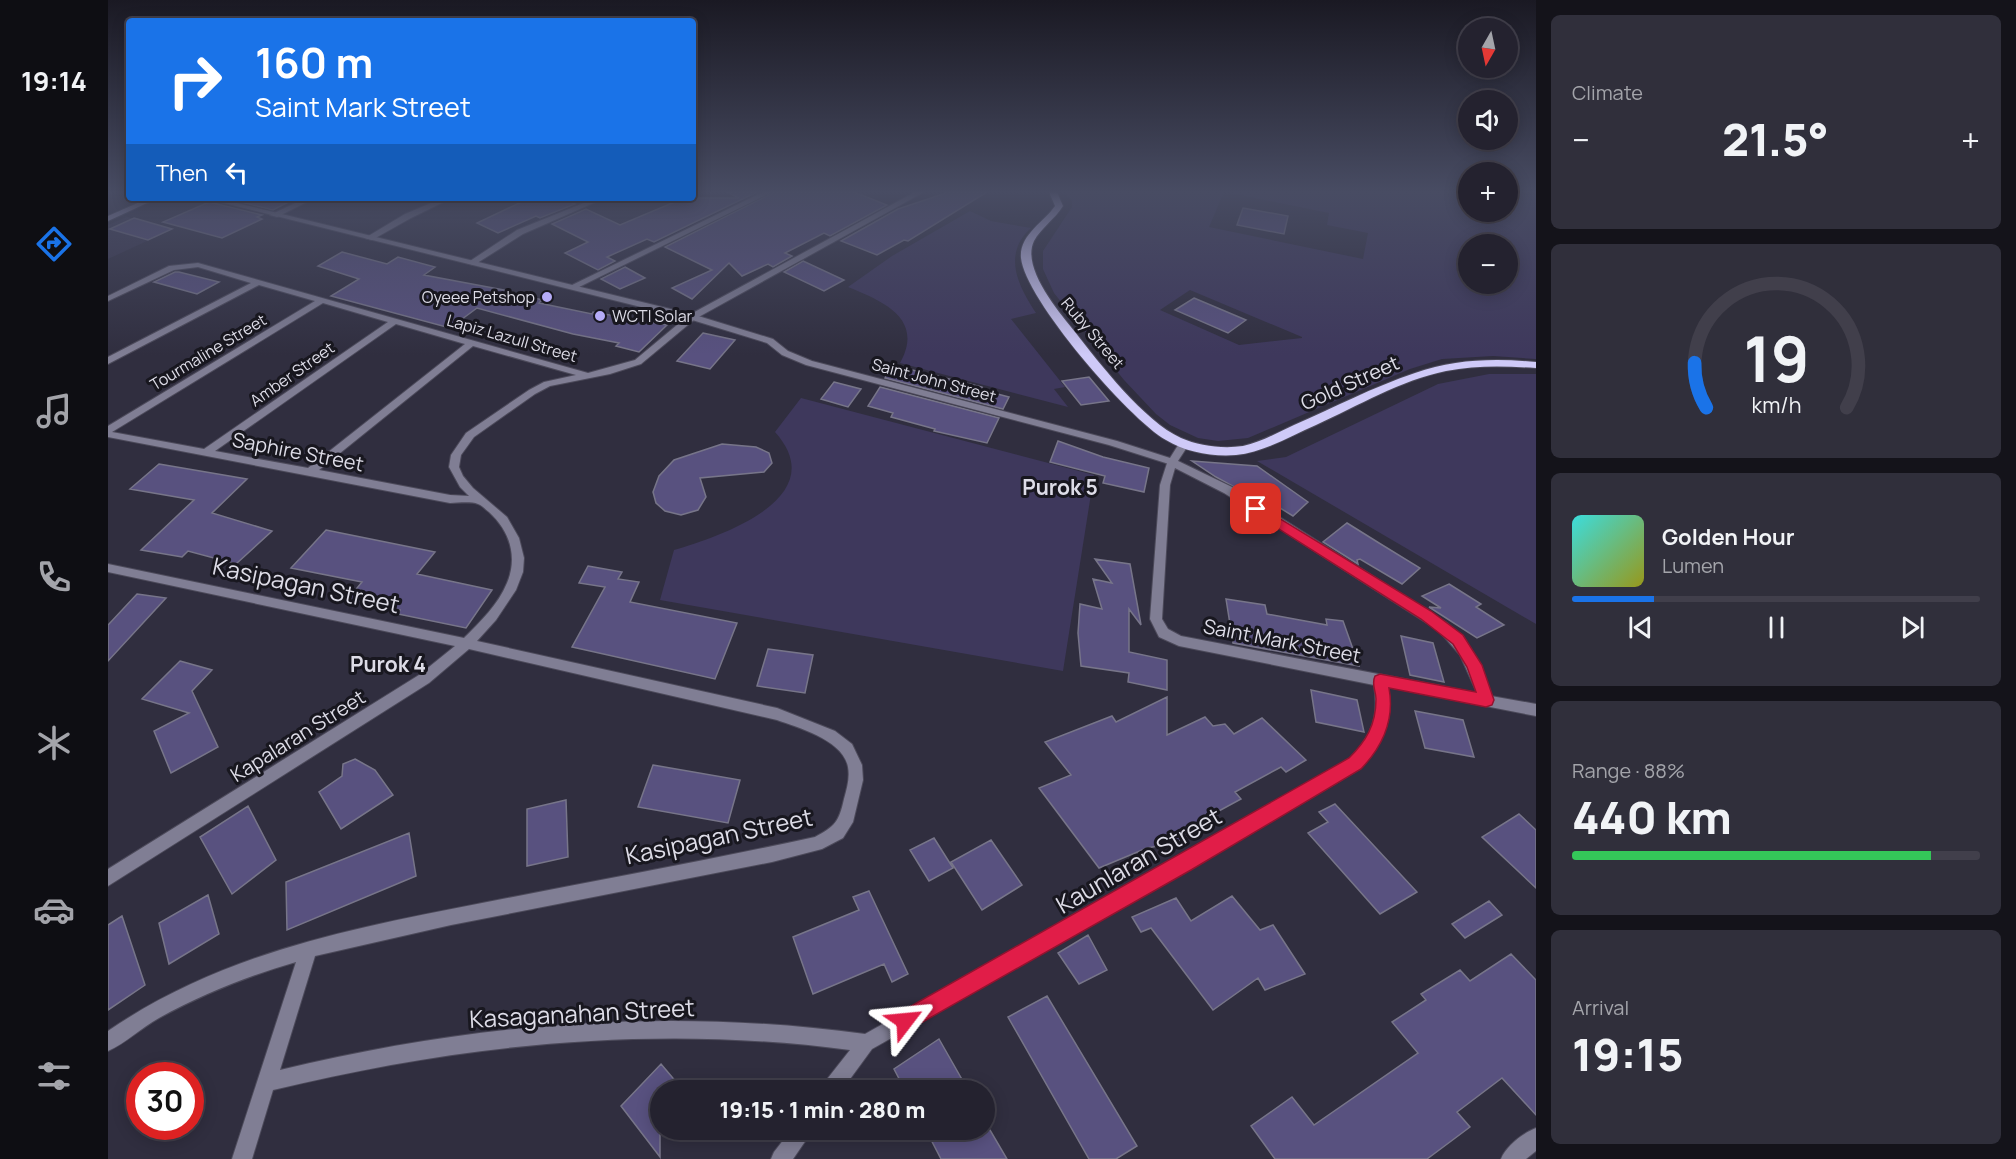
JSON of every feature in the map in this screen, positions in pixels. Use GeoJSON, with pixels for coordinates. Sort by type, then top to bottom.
{"type":"FeatureCollection","features":[{"type":"Feature","properties":{"kind":"main road","name":"Ruby Street"},"geometry":{"type":"LineString","coordinates":[[1027,246],[1027,268],[1032,280],[1058,318],[1135,408],[1158,430],[1184,444]]}},
{"type":"Feature","properties":{"kind":"main road","name":"Gold Street"},"geometry":{"type":"LineString","coordinates":[[1184,444],[1220,451],[1252,448],[1416,376],[1441,368],[1481,363],[1536,365]]}},
{"type":"Feature","properties":{"kind":"street","name":"Saint John Street"},"geometry":{"type":"LineString","coordinates":[[402,246],[692,317],[760,337],[809,363],[1093,437],[1172,462],[1228,490],[1443,627],[1458,640],[1467,652],[1486,700]]}},
{"type":"Feature","properties":{"kind":"street"},"geometry":{"type":"LineString","coordinates":[[471,263],[498,246]]}},
{"type":"Feature","properties":{"kind":"street"},"geometry":{"type":"LineString","coordinates":[[572,287],[657,246]]}},
{"type":"Feature","properties":{"kind":"street","name":"Kapalaran Street"},"geometry":{"type":"LineString","coordinates":[[108,878],[424,679],[468,644],[511,586],[518,562],[518,550],[512,535],[494,509],[464,488],[454,467],[462,444],[482,424],[547,384],[638,362],[692,317],[822,246]]}},
{"type":"Feature","properties":{"kind":"street","name":"Lapiz Lazull Street"},"geometry":{"type":"LineString","coordinates":[[108,299],[172,268],[186,265],[396,320],[586,376]]}},
{"type":"Feature","properties":{"kind":"street"},"geometry":{"type":"LineString","coordinates":[[108,361],[258,282]]}},
{"type":"Feature","properties":{"kind":"street","name":"Tourmaline Street"},"geometry":{"type":"LineString","coordinates":[[108,432],[323,300]]}},
{"type":"Feature","properties":{"kind":"street","name":"Amber Street"},"geometry":{"type":"LineString","coordinates":[[205,453],[396,320]]}},
{"type":"Feature","properties":{"kind":"street"},"geometry":{"type":"LineString","coordinates":[[310,472],[472,342]]}},
{"type":"Feature","properties":{"kind":"street","name":"Saphire Street"},"geometry":{"type":"LineString","coordinates":[[108,432],[205,453],[460,500],[481,500]]}},
{"type":"Feature","properties":{"kind":"street"},"geometry":{"type":"LineString","coordinates":[[1172,462],[1184,444]]}},
{"type":"Feature","properties":{"kind":"street","name":"Saint Mark Street"},"geometry":{"type":"LineString","coordinates":[[1172,462],[1165,485],[1156,619],[1163,633],[1179,641],[1536,710]]}},
{"type":"Feature","properties":{"kind":"street","name":"Kasipagan Street"},"geometry":{"type":"LineString","coordinates":[[108,568],[468,644],[777,714],[830,735],[847,748],[855,765],[854,800],[848,817],[838,833],[808,846],[409,926],[309,949],[263,963],[168,1002],[108,1042]]}},
{"type":"Feature","properties":{"kind":"street","name":"Kaunlaran Street"},"geometry":{"type":"LineString","coordinates":[[866,1043],[1355,764],[1371,747],[1379,731],[1384,700],[1380,680]]}},
{"type":"Feature","properties":{"kind":"street"},"geometry":{"type":"LineString","coordinates":[[243,1159],[309,949]]}},
{"type":"Feature","properties":{"kind":"street","name":"Kasaganahan Street"},"geometry":{"type":"LineString","coordinates":[[268,1082],[392,1054],[511,1037],[630,1030],[731,1031],[782,1032],[866,1043]]}},
{"type":"Feature","properties":{"kind":"street"},"geometry":{"type":"LineString","coordinates":[[838,1080],[866,1043]]}},
{"type":"Feature","properties":{"kind":"street"},"geometry":{"type":"LineString","coordinates":[[1511,1159],[1536,1138]]}},
{"type":"Feature","properties":{"kind":"street"},"geometry":{"type":"LineString","coordinates":[[781,1159],[795,1140]]}},
{"type":"Feature","properties":{"kind":"shaded area"},"geometry":{"type":"Polygon","coordinates":[[[108,246],[136,246],[108,259],[108,246]]]}},
{"type":"Feature","properties":{"kind":"shaded area"},"geometry":{"type":"Polygon","coordinates":[[[909,246],[1018,246],[1015,259],[1016,270],[1024,292],[1036,313],[1011,319],[1065,387],[1054,389],[1068,407],[900,363],[906,347],[907,334],[903,323],[886,305],[848,287],[909,246]]]}},
{"type":"Feature","properties":{"kind":"shaded area"},"geometry":{"type":"Polygon","coordinates":[[[1046,246],[1301,246],[1363,259],[1365,246],[1458,246],[1458,294],[1518,294],[1518,246],[1536,246],[1536,359],[1493,356],[1442,359],[1410,369],[1248,438],[1218,441],[1198,438],[1170,425],[1156,414],[1124,380],[1054,293],[1043,269],[1043,251],[1046,246]],[[1190,290],[1160,310],[1239,345],[1302,338],[1190,290]]]}},
{"type":"Feature","properties":{"kind":"shaded area"},"geometry":{"type":"Polygon","coordinates":[[[1489,374],[1536,374],[1536,624],[1257,461],[1286,457],[1438,384],[1489,374]]]}},
{"type":"Feature","properties":{"kind":"shaded area"},"geometry":{"type":"Polygon","coordinates":[[[801,398],[1094,475],[1063,671],[660,600],[674,550],[742,524],[764,511],[781,495],[791,476],[790,455],[775,432],[801,398]]]}},
{"type":"Feature","properties":{"kind":"building"},"geometry":{"type":"Polygon","coordinates":[[[579,246],[631,246],[607,257],[615,261],[598,270],[565,253],[579,246]]]}},
{"type":"Feature","properties":{"kind":"building"},"geometry":{"type":"Polygon","coordinates":[[[798,246],[785,253],[792,256],[773,267],[768,264],[742,276],[729,263],[692,299],[672,288],[712,270],[665,247],[798,246]]]}},
{"type":"Feature","properties":{"kind":"building"},"geometry":{"type":"Polygon","coordinates":[[[854,246],[893,246],[877,255],[854,246]]]}},
{"type":"Feature","properties":{"kind":"building"},"geometry":{"type":"Polygon","coordinates":[[[342,252],[387,264],[398,257],[435,267],[424,275],[504,290],[542,300],[539,303],[592,314],[593,312],[667,325],[639,352],[616,346],[619,343],[573,334],[477,308],[450,328],[331,296],[359,279],[318,266],[342,252]]]}},
{"type":"Feature","properties":{"kind":"building"},"geometry":{"type":"Polygon","coordinates":[[[803,261],[844,280],[824,291],[784,272],[803,261]]]}},
{"type":"Feature","properties":{"kind":"building"},"geometry":{"type":"Polygon","coordinates":[[[625,267],[645,278],[620,289],[601,279],[625,267]]]}},
{"type":"Feature","properties":{"kind":"building"},"geometry":{"type":"Polygon","coordinates":[[[175,272],[219,282],[197,294],[154,282],[175,272]]]}},
{"type":"Feature","properties":{"kind":"building"},"geometry":{"type":"Polygon","coordinates":[[[1194,298],[1246,320],[1228,333],[1175,310],[1194,298]]]}},
{"type":"Feature","properties":{"kind":"building"},"geometry":{"type":"Polygon","coordinates":[[[703,333],[735,340],[710,369],[677,361],[703,333]]]}},
{"type":"Feature","properties":{"kind":"building"},"geometry":{"type":"Polygon","coordinates":[[[892,365],[982,387],[983,393],[990,392],[1009,397],[1003,409],[885,378],[892,365]]]}},
{"type":"Feature","properties":{"kind":"building"},"geometry":{"type":"Polygon","coordinates":[[[1089,377],[1109,401],[1081,405],[1062,381],[1089,377]]]}},
{"type":"Feature","properties":{"kind":"building"},"geometry":{"type":"Polygon","coordinates":[[[834,382],[861,389],[848,407],[821,399],[834,382]]]}},
{"type":"Feature","properties":{"kind":"building"},"geometry":{"type":"Polygon","coordinates":[[[880,387],[999,418],[987,443],[934,431],[935,429],[891,417],[893,413],[868,406],[880,387]]]}},
{"type":"Feature","properties":{"kind":"building"},"geometry":{"type":"Polygon","coordinates":[[[1058,441],[1103,457],[1149,468],[1144,492],[1103,483],[1105,476],[1050,462],[1058,441]]]}},
{"type":"Feature","properties":{"kind":"building"},"geometry":{"type":"Polygon","coordinates":[[[722,444],[756,447],[769,453],[772,463],[764,472],[700,478],[706,497],[698,510],[681,515],[665,511],[656,503],[653,492],[659,476],[674,460],[722,444]]]}},
{"type":"Feature","properties":{"kind":"building"},"geometry":{"type":"Polygon","coordinates":[[[1192,461],[1257,466],[1308,502],[1293,516],[1251,490],[1245,493],[1192,461]]]}},
{"type":"Feature","properties":{"kind":"building"},"geometry":{"type":"Polygon","coordinates":[[[159,464],[247,479],[212,513],[272,531],[236,564],[188,551],[182,557],[141,550],[194,500],[130,489],[159,464]]]}},
{"type":"Feature","properties":{"kind":"building"},"geometry":{"type":"Polygon","coordinates":[[[1347,523],[1420,568],[1402,584],[1360,559],[1357,560],[1358,564],[1323,542],[1347,523]]]}},
{"type":"Feature","properties":{"kind":"building"},"geometry":{"type":"Polygon","coordinates":[[[326,530],[435,552],[417,574],[492,590],[466,628],[398,614],[400,610],[348,599],[362,582],[291,568],[326,530]]]}},
{"type":"Feature","properties":{"kind":"building"},"geometry":{"type":"Polygon","coordinates":[[[1095,559],[1130,564],[1141,625],[1129,609],[1129,652],[1167,660],[1167,690],[1128,682],[1129,673],[1081,666],[1078,633],[1080,604],[1102,609],[1093,579],[1112,583],[1095,559]]]}},
{"type":"Feature","properties":{"kind":"building"},"geometry":{"type":"Polygon","coordinates":[[[588,566],[622,572],[618,579],[639,582],[630,602],[737,623],[715,679],[572,647],[605,587],[579,583],[588,566]]]}},
{"type":"Feature","properties":{"kind":"building"},"geometry":{"type":"Polygon","coordinates":[[[1449,584],[1481,604],[1476,607],[1504,625],[1477,638],[1429,607],[1441,608],[1422,596],[1449,584]]]}},
{"type":"Feature","properties":{"kind":"building"},"geometry":{"type":"Polygon","coordinates":[[[137,594],[166,598],[108,661],[108,625],[137,594]]]}},
{"type":"Feature","properties":{"kind":"building"},"geometry":{"type":"Polygon","coordinates":[[[1226,599],[1265,605],[1267,614],[1327,625],[1326,619],[1343,621],[1359,666],[1233,643],[1226,599]]]}},
{"type":"Feature","properties":{"kind":"building"},"geometry":{"type":"Polygon","coordinates":[[[1401,636],[1433,643],[1444,682],[1410,675],[1401,636]]]}},
{"type":"Feature","properties":{"kind":"building"},"geometry":{"type":"Polygon","coordinates":[[[768,649],[813,655],[805,693],[757,686],[768,649]]]}},
{"type":"Feature","properties":{"kind":"building"},"geometry":{"type":"Polygon","coordinates":[[[180,661],[212,670],[192,691],[218,747],[171,773],[154,731],[189,713],[142,699],[180,661]]]}},
{"type":"Feature","properties":{"kind":"building"},"geometry":{"type":"Polygon","coordinates":[[[1311,690],[1357,700],[1364,732],[1316,722],[1311,690]]]}},
{"type":"Feature","properties":{"kind":"building"},"geometry":{"type":"Polygon","coordinates":[[[1167,697],[1167,735],[1205,717],[1213,726],[1225,724],[1234,734],[1262,718],[1306,760],[1286,772],[1281,767],[1235,792],[1241,799],[1193,825],[1198,831],[1175,843],[1147,848],[1099,868],[1039,788],[1071,775],[1045,742],[1112,716],[1116,722],[1167,697]]]}},
{"type":"Feature","properties":{"kind":"building"},"geometry":{"type":"Polygon","coordinates":[[[1415,711],[1463,720],[1474,757],[1425,748],[1415,711]]]}},
{"type":"Feature","properties":{"kind":"building"},"geometry":{"type":"Polygon","coordinates":[[[355,759],[375,770],[393,795],[341,829],[319,792],[342,776],[343,764],[355,759]]]}},
{"type":"Feature","properties":{"kind":"building"},"geometry":{"type":"Polygon","coordinates":[[[653,765],[740,780],[728,823],[638,807],[653,765]]]}},
{"type":"Feature","properties":{"kind":"building"},"geometry":{"type":"Polygon","coordinates":[[[566,800],[568,857],[527,866],[527,809],[566,800]]]}},
{"type":"Feature","properties":{"kind":"building"},"geometry":{"type":"Polygon","coordinates":[[[1335,804],[1417,892],[1380,914],[1308,833],[1328,822],[1319,812],[1335,804]]]}},
{"type":"Feature","properties":{"kind":"building"},"geometry":{"type":"Polygon","coordinates":[[[248,806],[276,860],[232,894],[200,837],[248,806]]]}},
{"type":"Feature","properties":{"kind":"building"},"geometry":{"type":"Polygon","coordinates":[[[1519,814],[1536,830],[1536,888],[1482,837],[1519,814]]]}},
{"type":"Feature","properties":{"kind":"building"},"geometry":{"type":"Polygon","coordinates":[[[409,833],[416,876],[287,930],[286,882],[409,833]]]}},
{"type":"Feature","properties":{"kind":"building"},"geometry":{"type":"Polygon","coordinates":[[[934,838],[953,868],[929,881],[910,850],[934,838]]]}},
{"type":"Feature","properties":{"kind":"building"},"geometry":{"type":"Polygon","coordinates":[[[991,840],[1022,885],[982,910],[951,862],[991,840]]]}},
{"type":"Feature","properties":{"kind":"building"},"geometry":{"type":"Polygon","coordinates":[[[869,891],[908,974],[892,982],[884,964],[813,994],[793,937],[859,910],[853,897],[869,891]]]}},
{"type":"Feature","properties":{"kind":"building"},"geometry":{"type":"Polygon","coordinates":[[[208,895],[219,934],[169,964],[159,923],[208,895]]]}},
{"type":"Feature","properties":{"kind":"building"},"geometry":{"type":"Polygon","coordinates":[[[1232,896],[1260,930],[1273,925],[1305,974],[1265,990],[1258,978],[1213,1010],[1151,928],[1141,932],[1132,917],[1176,898],[1191,921],[1232,896]]]}},
{"type":"Feature","properties":{"kind":"building"},"geometry":{"type":"Polygon","coordinates":[[[1489,901],[1502,915],[1465,938],[1452,924],[1489,901]]]}},
{"type":"Feature","properties":{"kind":"building"},"geometry":{"type":"Polygon","coordinates":[[[122,916],[145,985],[108,1010],[108,925],[122,916]]]}},
{"type":"Feature","properties":{"kind":"building"},"geometry":{"type":"Polygon","coordinates":[[[1088,935],[1107,970],[1079,984],[1058,953],[1088,935]]]}},
{"type":"Feature","properties":{"kind":"building"},"geometry":{"type":"Polygon","coordinates":[[[1511,954],[1536,980],[1536,1115],[1502,1078],[1457,1112],[1470,1127],[1427,1159],[1275,1159],[1251,1126],[1292,1097],[1314,1125],[1418,1053],[1392,1022],[1426,1000],[1421,994],[1460,970],[1470,981],[1511,954]]]}},
{"type":"Feature","properties":{"kind":"building"},"geometry":{"type":"Polygon","coordinates":[[[1047,996],[1137,1146],[1116,1159],[1089,1159],[1008,1017],[1047,996]]]}},
{"type":"Feature","properties":{"kind":"building"},"geometry":{"type":"Polygon","coordinates":[[[939,1039],[962,1080],[900,1080],[894,1069],[939,1039]]]}},
{"type":"Feature","properties":{"kind":"building"},"geometry":{"type":"Polygon","coordinates":[[[661,1064],[675,1080],[650,1080],[650,1140],[660,1140],[660,1157],[621,1106],[661,1064]]]}},
{"type":"Feature","properties":{"kind":"building"},"geometry":{"type":"Polygon","coordinates":[[[995,1139],[1007,1159],[941,1159],[931,1140],[995,1139]]]}},
{"type":"Feature","properties":{"kind":"place","name":"Oyeee Petshop"},"geometry":{"type":"Point","coordinates":[547,297]}},
{"type":"Feature","properties":{"kind":"place","name":"WCTI Solar"},"geometry":{"type":"Point","coordinates":[600,316]}},
{"type":"Feature","properties":{"kind":"district","name":"Purok 5"},"geometry":{"type":"Point","coordinates":[1060,488]}},
{"type":"Feature","properties":{"kind":"district","name":"Purok 4"},"geometry":{"type":"Point","coordinates":[388,665]}},
{"type":"Feature","properties":{"kind":"route"},"geometry":{"type":"LineString","coordinates":[[905,1021],[1355,764],[1371,747],[1379,731],[1384,700],[1380,680],[1486,700],[1467,652],[1458,640],[1443,627],[1345,563],[1256,509]]}}]}
